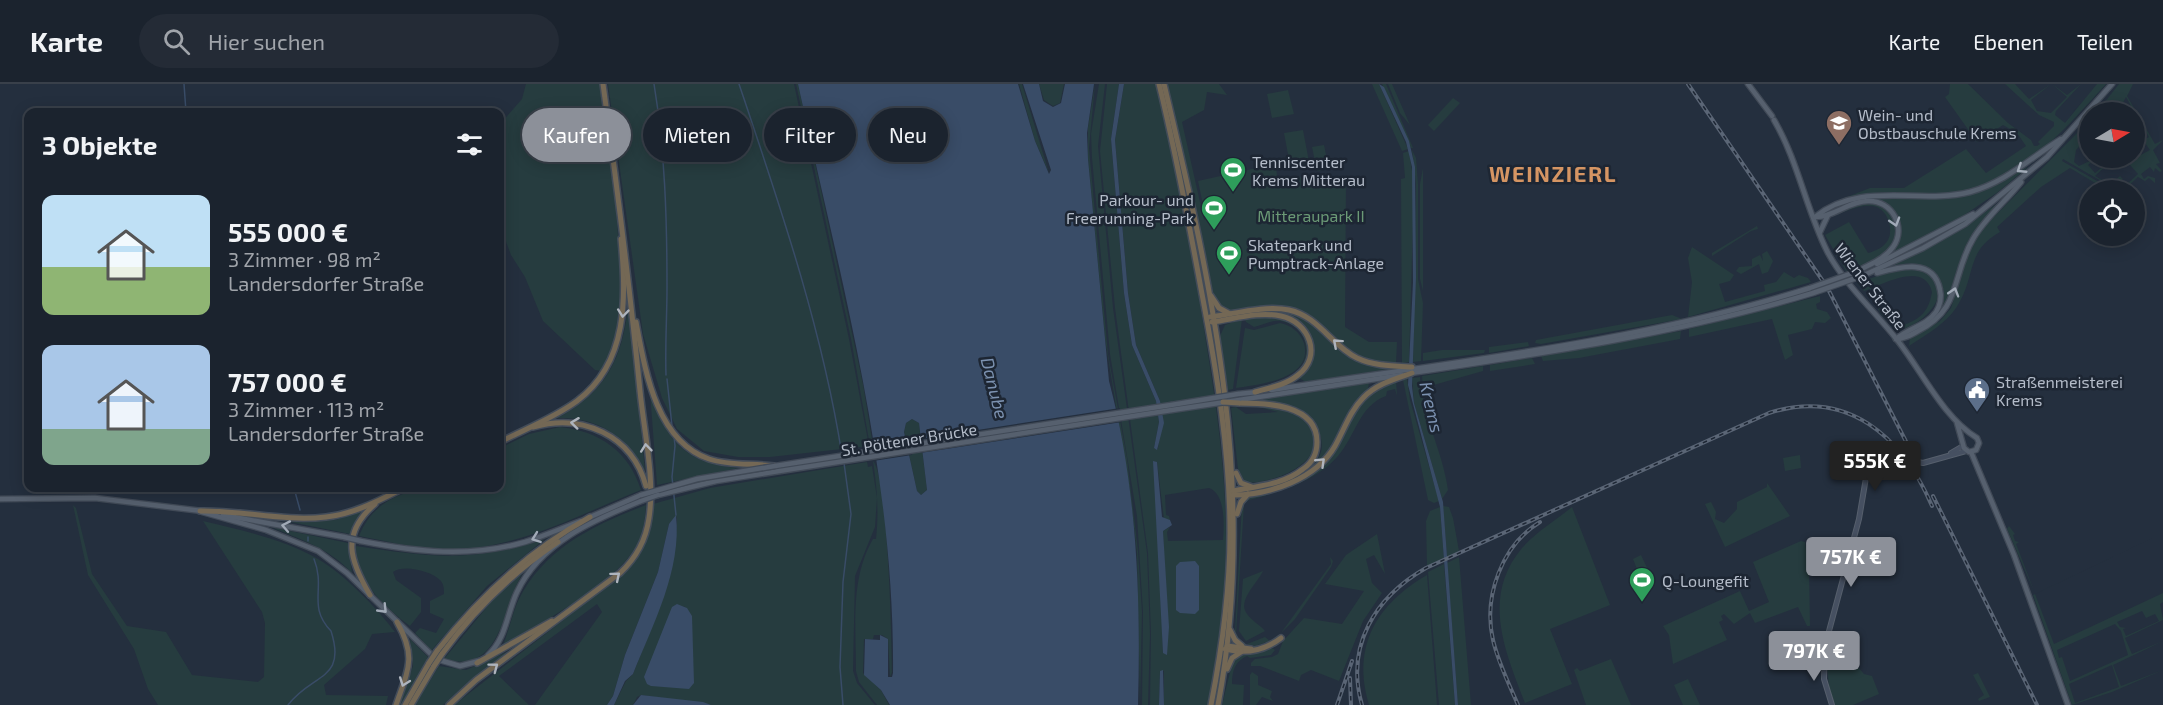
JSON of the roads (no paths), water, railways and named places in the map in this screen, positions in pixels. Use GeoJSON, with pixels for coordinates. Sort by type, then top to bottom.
{"type":"FeatureCollection","features":[{"type":"Feature","properties":{"kind":"highway"},"geometry":{"type":"LineString","coordinates":[[449,705],[476,680],[610,581],[632,561],[644,538],[650,506],[630,290],[603,84]]}},
{"type":"Feature","properties":{"kind":"highway"},"geometry":{"type":"LineString","coordinates":[[1159,84],[1210,320],[1233,462],[1239,481],[1252,490]]}},
{"type":"Feature","properties":{"kind":"highway"},"geometry":{"type":"LineString","coordinates":[[1164,84],[1209,293],[1210,320],[1217,341],[1236,519],[1230,629],[1218,705]]}},
{"type":"Feature","properties":{"kind":"highway"},"geometry":{"type":"LineString","coordinates":[[504,440],[578,400],[598,380],[612,356],[619,336],[624,304],[617,192]]}},
{"type":"Feature","properties":{"kind":"highway"},"geometry":{"type":"LineString","coordinates":[[630,290],[648,373],[668,425],[689,448],[721,462],[776,466]]}},
{"type":"Feature","properties":{"kind":"highway"},"geometry":{"type":"LineString","coordinates":[[1209,293],[1219,308],[1229,317],[1279,315],[1299,323],[1310,339],[1311,356],[1301,373],[1288,382],[1255,392]]}},
{"type":"Feature","properties":{"kind":"highway"},"geometry":{"type":"LineString","coordinates":[[1210,320],[1273,309],[1297,312],[1311,320],[1359,359],[1395,373],[1412,370]]}},
{"type":"Feature","properties":{"kind":"highway"},"geometry":{"type":"LineString","coordinates":[[1217,341],[1220,328],[1229,317]]}},
{"type":"Feature","properties":{"kind":"highway"},"geometry":{"type":"LineString","coordinates":[[1233,493],[1286,484],[1316,468],[1331,452],[1363,397],[1395,373],[1412,370]]}},
{"type":"Feature","properties":{"kind":"highway"},"geometry":{"type":"LineString","coordinates":[[1223,402],[1239,399],[1291,409],[1307,418],[1317,436],[1315,455],[1304,468],[1282,480],[1252,490],[1241,502],[1236,519]]}},
{"type":"Feature","properties":{"kind":"highway"},"geometry":{"type":"LineString","coordinates":[[520,432],[562,422],[586,425],[603,431],[624,446],[636,462],[644,478],[650,506]]}},
{"type":"Feature","properties":{"kind":"highway"},"geometry":{"type":"LineString","coordinates":[[1211,705],[1221,646],[1229,570],[1233,462]]}},
{"type":"Feature","properties":{"kind":"highway"},"geometry":{"type":"LineString","coordinates":[[200,511],[317,518],[348,512],[396,492]]}},
{"type":"Feature","properties":{"kind":"highway"},"geometry":{"type":"LineString","coordinates":[[370,595],[355,570],[351,546],[360,520],[381,499]]}},
{"type":"Feature","properties":{"kind":"highway"},"geometry":{"type":"LineString","coordinates":[[405,705],[469,612],[517,565],[566,530],[590,517]]}},
{"type":"Feature","properties":{"kind":"highway"},"geometry":{"type":"LineString","coordinates":[[439,653],[495,592],[558,542]]}},
{"type":"Feature","properties":{"kind":"highway"},"geometry":{"type":"LineString","coordinates":[[477,663],[569,611]]}},
{"type":"Feature","properties":{"kind":"highway"},"geometry":{"type":"LineString","coordinates":[[396,705],[410,658],[406,639],[397,622]]}},
{"type":"Feature","properties":{"kind":"highway"},"geometry":{"type":"LineString","coordinates":[[1230,629],[1242,650]]}},
{"type":"Feature","properties":{"kind":"highway"},"geometry":{"type":"LineString","coordinates":[[1221,646],[1252,650],[1265,648],[1281,638]]}},
{"type":"Feature","properties":{"kind":"highway"},"geometry":{"type":"LineString","coordinates":[[1223,676],[1232,658],[1242,650]]}},
{"type":"Feature","properties":{"kind":"highway"},"geometry":{"type":"LineString","coordinates":[[411,705],[432,664]]}},
{"type":"Feature","properties":{"kind":"main road","name":"Wiener Straße"},"geometry":{"type":"LineString","coordinates":[[1748,84],[1773,118],[1788,146],[1820,233],[1837,266],[1896,339],[1957,423],[1970,436],[1979,441],[1968,448]]}},
{"type":"Feature","properties":{"kind":"main road"},"geometry":{"type":"LineString","coordinates":[[1896,339],[1904,338],[1924,328],[1944,313],[1953,298],[1963,259],[1974,237],[2028,174],[2068,135],[2112,84]]}},
{"type":"Feature","properties":{"kind":"main road"},"geometry":{"type":"LineString","coordinates":[[1815,217],[1866,196],[1930,198],[1979,189],[2012,174],[2068,135]]}},
{"type":"Feature","properties":{"kind":"main road"},"geometry":{"type":"LineString","coordinates":[[1862,276],[1931,244],[1965,224],[2028,174]]}},
{"type":"Feature","properties":{"kind":"main road"},"geometry":{"type":"LineString","coordinates":[[1815,217],[1854,203],[1873,201],[1888,207],[1896,217],[1899,228],[1895,245],[1882,257],[1858,271]]}},
{"type":"Feature","properties":{"kind":"main road"},"geometry":{"type":"LineString","coordinates":[[1820,233],[1829,213]]}},
{"type":"Feature","properties":{"kind":"main road"},"geometry":{"type":"LineString","coordinates":[[1812,290],[1906,251],[1976,213]]}},
{"type":"Feature","properties":{"kind":"main road"},"geometry":{"type":"LineString","coordinates":[[1412,370],[1527,353],[1676,326],[1898,267],[1916,266],[1931,273],[1939,284],[1941,296],[1935,313],[1896,339]]}},
{"type":"Feature","properties":{"kind":"main road"},"geometry":{"type":"LineString","coordinates":[[1239,399],[1255,392],[1395,373]]}},
{"type":"Feature","properties":{"kind":"main road"},"geometry":{"type":"LineString","coordinates":[[1171,408],[1395,373]]}},
{"type":"Feature","properties":{"kind":"main road"},"geometry":{"type":"LineString","coordinates":[[1171,408],[1223,402]]}},
{"type":"Feature","properties":{"kind":"main road","name":"St. Pöltener Brücke"},"geometry":{"type":"LineString","coordinates":[[641,498],[697,479],[1171,408]]}},
{"type":"Feature","properties":{"kind":"main road","name":"St. Pöltener Brücke"},"geometry":{"type":"LineString","coordinates":[[641,498],[700,484],[1171,408]]}},
{"type":"Feature","properties":{"kind":"main road","name":"Wiener Straße"},"geometry":{"type":"LineString","coordinates":[[1957,423],[1982,474],[2045,638],[2068,705]]}},
{"type":"Feature","properties":{"kind":"main road"},"geometry":{"type":"LineString","coordinates":[[1832,705],[1824,679],[1825,646],[1859,519],[1868,466],[1873,459],[1882,455],[1923,463],[1968,448],[1970,436]]}},
{"type":"Feature","properties":{"kind":"main road"},"geometry":{"type":"LineString","coordinates":[[0,498],[95,498],[200,511],[434,553],[478,551],[527,541],[641,498]]}},
{"type":"Feature","properties":{"kind":"main road"},"geometry":{"type":"LineString","coordinates":[[200,511],[266,530],[318,551],[338,564],[424,650],[441,662],[460,666],[477,663],[498,643],[522,582],[558,542],[599,518],[641,498]]}},
{"type":"Feature","properties":{"kind":"water","name":"Danube"},"geometry":{"type":"Polygon","coordinates":[[[798,84],[1018,84],[1035,141],[1049,174],[1051,170],[1023,84],[1039,84],[1043,101],[1053,107],[1061,103],[1065,84],[1094,84],[1087,133],[1088,159],[1109,381],[1126,461],[1135,542],[1139,624],[1138,705],[890,705],[881,690],[864,675],[865,639],[880,640],[880,635],[888,639],[888,677],[892,677],[893,673],[891,598],[885,524],[862,376],[815,162],[856,162],[856,108],[803,108],[798,84]],[[912,419],[906,423],[904,432],[917,491],[921,495],[927,490],[919,423],[912,419]]]}},
{"type":"Feature","properties":{"kind":"water"},"geometry":{"type":"Polygon","coordinates":[[[1119,84],[1124,84],[1115,140],[1128,293],[1136,345],[1160,401],[1164,423],[1157,450],[1154,448],[1159,422],[1156,401],[1132,345],[1124,293],[1111,139],[1119,84]]]}},
{"type":"Feature","properties":{"kind":"water"},"geometry":{"type":"Polygon","coordinates":[[[1379,84],[1384,87],[1409,141],[1415,167],[1416,277],[1412,386],[1414,403],[1443,502],[1458,705],[1455,705],[1440,507],[1408,385],[1413,282],[1412,167],[1406,142],[1379,84]]]}},
{"type":"Feature","properties":{"kind":"water"},"geometry":{"type":"Polygon","coordinates":[[[1153,461],[1157,462],[1162,517],[1170,520],[1172,525],[1163,531],[1169,627],[1167,655],[1163,653],[1153,461]]]}},
{"type":"Feature","properties":{"kind":"water"},"geometry":{"type":"Polygon","coordinates":[[[676,515],[675,556],[657,616],[633,674],[625,681],[614,705],[607,705],[613,696],[625,655],[658,572],[669,524],[676,515]]]}},
{"type":"Feature","properties":{"kind":"water"},"geometry":{"type":"Polygon","coordinates":[[[1195,561],[1199,566],[1199,610],[1195,614],[1180,613],[1176,610],[1176,566],[1180,562],[1195,561]]]}},
{"type":"Feature","properties":{"kind":"water"},"geometry":{"type":"Polygon","coordinates":[[[677,604],[687,608],[692,616],[694,683],[689,689],[651,686],[647,684],[644,677],[672,607],[677,604]]]}},
{"type":"Feature","properties":{"kind":"water"},"geometry":{"type":"Polygon","coordinates":[[[1163,670],[1164,705],[1159,705],[1160,671],[1163,670]]]}},
{"type":"Feature","properties":{"kind":"water"},"geometry":{"type":"Polygon","coordinates":[[[641,695],[703,702],[711,705],[633,705],[641,695]]]}},
{"type":"Feature","properties":{"kind":"waterway"},"geometry":{"type":"LineString","coordinates":[[184,84],[186,108]]}},
{"type":"Feature","properties":{"kind":"waterway"},"geometry":{"type":"LineString","coordinates":[[654,84],[661,134],[666,211],[666,375]]}},
{"type":"Feature","properties":{"kind":"waterway"},"geometry":{"type":"LineString","coordinates":[[739,84],[811,314],[834,408],[842,455]]}},
{"type":"Feature","properties":{"kind":"waterway"},"geometry":{"type":"LineString","coordinates":[[667,379],[672,426]]}},
{"type":"Feature","properties":{"kind":"waterway"},"geometry":{"type":"LineString","coordinates":[[674,436],[672,477],[676,515]]}},
{"type":"Feature","properties":{"kind":"waterway"},"geometry":{"type":"LineString","coordinates":[[843,705],[840,667],[843,582],[851,514],[844,463]]}},
{"type":"Feature","properties":{"kind":"waterway"},"geometry":{"type":"LineString","coordinates":[[295,492],[300,510]]}},
{"type":"Feature","properties":{"kind":"waterway"},"geometry":{"type":"LineString","coordinates":[[288,705],[297,695],[324,675],[331,668],[334,659],[335,647],[331,631],[324,622],[318,605],[318,579],[314,559]]}},
{"type":"Feature","properties":{"kind":"railway"},"geometry":{"type":"LineString","coordinates":[[1688,84],[1827,287],[1917,463]]}},
{"type":"Feature","properties":{"kind":"railway"},"geometry":{"type":"LineString","coordinates":[[1362,705],[1358,683],[1361,643],[1368,625],[1379,609],[1392,593],[1408,580],[1426,568],[1769,413],[1797,407],[1823,407],[1847,413],[1868,424],[1888,439],[1905,458],[1932,506]]}},
{"type":"Feature","properties":{"kind":"railway"},"geometry":{"type":"LineString","coordinates":[[1933,496],[2037,705]]}},
{"type":"Feature","properties":{"kind":"railway"},"geometry":{"type":"LineString","coordinates":[[1518,705],[1493,640],[1491,623],[1493,589],[1506,558],[1515,544],[1540,522]]}},
{"type":"Feature","properties":{"kind":"railway"},"geometry":{"type":"LineString","coordinates":[[1337,705],[1352,661]]}},
{"type":"Feature","properties":{"kind":"railway"},"geometry":{"type":"LineString","coordinates":[[1350,678],[1351,705]]}},
{"type":"Feature","properties":{"kind":"place","name":"Wein- und Obstbauschule Krems"},"geometry":{"type":"Point","coordinates":[1839,146]}},
{"type":"Feature","properties":{"kind":"place","name":"Tenniscenter Krems Mitterau"},"geometry":{"type":"Point","coordinates":[1233,193]}},
{"type":"Feature","properties":{"kind":"place","name":"Parkour- und Freerunning-Park"},"geometry":{"type":"Point","coordinates":[1214,231]}},
{"type":"Feature","properties":{"kind":"place","name":"Skatepark und Pumptrack-Anlage"},"geometry":{"type":"Point","coordinates":[1229,276]}},
{"type":"Feature","properties":{"kind":"place","name":"Straßenmeisterei Krems"},"geometry":{"type":"Point","coordinates":[1977,413]}},
{"type":"Feature","properties":{"kind":"place","name":"Q-Loungefit"},"geometry":{"type":"Point","coordinates":[1642,603]}},
{"type":"Feature","properties":{"kind":"district","name":"WEINZIERL"},"geometry":{"type":"Point","coordinates":[1553,173]}},
{"type":"Feature","properties":{"kind":"park label","name":"Mitteraupark II"},"geometry":{"type":"Point","coordinates":[1311,215]}},
{"type":"Feature","properties":{"kind":"water label","name":"Krems"},"geometry":{"type":"Point","coordinates":[1432,407]}}]}
